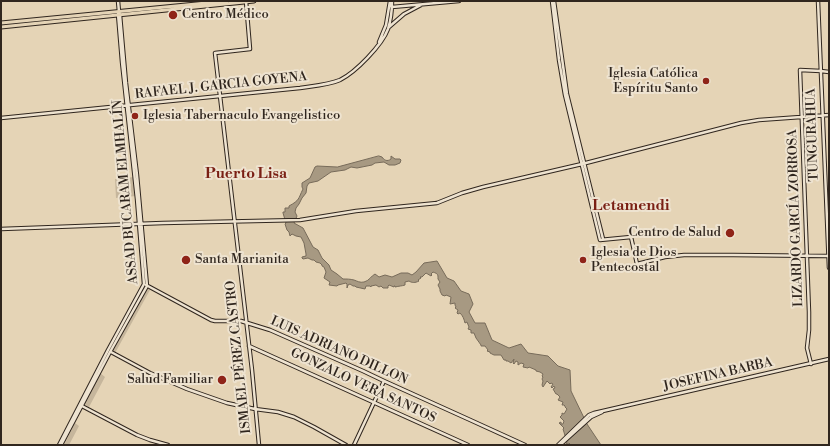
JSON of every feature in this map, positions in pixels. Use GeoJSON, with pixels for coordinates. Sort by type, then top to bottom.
{"type":"FeatureCollection","features":[{"type":"Feature","properties":{"kind":"main road"},"geometry":{"type":"LineString","coordinates":[[1,27],[227,1]]}},
{"type":"Feature","properties":{"kind":"main road"},"geometry":{"type":"LineString","coordinates":[[1,24],[254,1]]}},
{"type":"Feature","properties":{"kind":"street","name":"ASSAD BUCARAM ELMHALÍN"},"geometry":{"type":"LineString","coordinates":[[118,1],[140,224]]}},
{"type":"Feature","properties":{"kind":"street","name":"RAFAEL J. GARCIA GOYENA"},"geometry":{"type":"LineString","coordinates":[[1,118],[306,87],[335,82],[355,69],[365,60],[383,38],[389,27],[391,1]]}},
{"type":"Feature","properties":{"kind":"street"},"geometry":{"type":"LineString","coordinates":[[391,6],[459,1]]}},
{"type":"Feature","properties":{"kind":"street"},"geometry":{"type":"LineString","coordinates":[[553,1],[572,114],[601,239],[631,236],[637,264],[665,257],[684,255],[829,256]]}},
{"type":"Feature","properties":{"kind":"street"},"geometry":{"type":"LineString","coordinates":[[553,1],[563,87],[583,164]]}},
{"type":"Feature","properties":{"kind":"street","name":"TUNGURAHUA"},"geometry":{"type":"LineString","coordinates":[[818,1],[829,268]]}},
{"type":"Feature","properties":{"kind":"street","name":"ISMAEL PÉREZ CASTRO"},"geometry":{"type":"LineString","coordinates":[[246,2],[250,49],[215,53],[259,445]]}},
{"type":"Feature","properties":{"kind":"street"},"geometry":{"type":"LineString","coordinates":[[389,27],[404,14],[424,4]]}},
{"type":"Feature","properties":{"kind":"street","name":"RAFAEL J. GARCIA GOYENA"},"geometry":{"type":"LineString","coordinates":[[379,43],[391,6]]}},
{"type":"Feature","properties":{"kind":"street","name":"LIZARDO GARCÍA ZORROSA"},"geometry":{"type":"LineString","coordinates":[[811,364],[807,348],[809,334],[809,312],[800,70],[821,71]]}},
{"type":"Feature","properties":{"kind":"street"},"geometry":{"type":"LineString","coordinates":[[821,71],[829,72]]}},
{"type":"Feature","properties":{"kind":"street","name":"ASSAD BUCARAM ELMHALÍN"},"geometry":{"type":"LineString","coordinates":[[81,406],[145,285],[137,173],[128,106]]}},
{"type":"Feature","properties":{"kind":"street"},"geometry":{"type":"LineString","coordinates":[[1,230],[140,224],[300,220],[356,211],[437,203],[462,193],[483,187],[583,164],[753,120],[829,115]]}},
{"type":"Feature","properties":{"kind":"street","name":"LUIS ADRIANO DILLON"},"geometry":{"type":"LineString","coordinates":[[145,285],[211,320],[246,322],[275,332],[525,445]]}},
{"type":"Feature","properties":{"kind":"street","name":"GONZALO VERA SANTOS"},"geometry":{"type":"LineString","coordinates":[[249,346],[468,445]]}},
{"type":"Feature","properties":{"kind":"street"},"geometry":{"type":"LineString","coordinates":[[109,351],[150,373],[187,389],[227,403],[278,412],[294,417],[346,445]]}},
{"type":"Feature","properties":{"kind":"street","name":"JOSEFINA BARBA"},"geometry":{"type":"LineString","coordinates":[[559,445],[590,416],[599,411],[829,359]]}},
{"type":"Feature","properties":{"kind":"street"},"geometry":{"type":"LineString","coordinates":[[354,445],[384,381]]}},
{"type":"Feature","properties":{"kind":"street"},"geometry":{"type":"LineString","coordinates":[[60,445],[71,421],[81,406]]}},
{"type":"Feature","properties":{"kind":"street"},"geometry":{"type":"LineString","coordinates":[[60,445],[81,406]]}},
{"type":"Feature","properties":{"kind":"street"},"geometry":{"type":"LineString","coordinates":[[81,406],[137,435],[168,445]]}},
{"type":"Feature","properties":{"kind":"shaded area"},"geometry":{"type":"Polygon","coordinates":[[[379,156],[385,160],[390,160],[391,156],[395,159],[401,160],[400,163],[395,165],[389,165],[384,162],[357,168],[351,167],[345,170],[331,172],[318,181],[309,183],[306,193],[296,208],[295,212],[297,216],[294,223],[303,228],[313,247],[318,250],[331,270],[343,279],[363,282],[367,281],[375,274],[379,277],[385,275],[392,277],[401,273],[408,273],[412,275],[424,263],[437,261],[447,278],[454,281],[461,291],[469,294],[473,304],[469,312],[475,323],[485,323],[492,340],[509,348],[521,344],[528,353],[548,356],[558,366],[570,370],[571,391],[587,424],[601,445],[566,444],[567,442],[564,428],[559,423],[561,422],[561,424],[563,424],[564,421],[560,417],[567,409],[564,405],[562,405],[563,402],[558,400],[560,397],[553,389],[555,388],[554,386],[552,388],[551,387],[553,384],[550,384],[547,381],[543,387],[543,374],[540,372],[529,367],[523,367],[524,364],[521,363],[518,365],[518,362],[516,361],[514,364],[514,359],[511,363],[506,361],[501,355],[494,355],[487,351],[488,350],[485,346],[481,346],[474,333],[471,333],[471,330],[468,329],[469,327],[467,322],[465,323],[461,314],[457,313],[458,310],[455,308],[455,303],[450,304],[451,297],[442,295],[438,285],[440,282],[437,274],[433,272],[431,276],[426,273],[420,277],[421,278],[418,280],[419,281],[405,282],[405,285],[395,287],[389,285],[388,288],[383,288],[376,285],[371,287],[366,286],[365,289],[350,284],[347,288],[346,283],[337,286],[329,285],[330,282],[324,278],[326,272],[324,267],[320,263],[308,258],[302,258],[306,256],[304,243],[301,237],[292,234],[290,236],[285,224],[283,212],[285,212],[285,208],[289,208],[289,206],[298,199],[303,189],[302,183],[310,178],[315,167],[317,166],[337,167],[379,156]]]}},
{"type":"Feature","properties":{"kind":"shaded area"},"geometry":{"type":"Polygon","coordinates":[[[134,177],[136,196],[116,198],[115,179],[134,177]]]}},
{"type":"Feature","properties":{"kind":"shaded area"},"geometry":{"type":"Polygon","coordinates":[[[146,288],[150,290],[115,353],[111,351],[146,288]]]}},
{"type":"Feature","properties":{"kind":"shaded area"},"geometry":{"type":"Polygon","coordinates":[[[100,373],[105,377],[89,407],[84,404],[100,373]]]}},
{"type":"Feature","properties":{"kind":"shaded area"},"geometry":{"type":"Polygon","coordinates":[[[75,423],[79,426],[69,445],[64,445],[75,423]]]}},
{"type":"Feature","properties":{"kind":"place","name":"Centro Médico"},"geometry":{"type":"Point","coordinates":[173,15]}},
{"type":"Feature","properties":{"kind":"place","name":"Iglesia Católica Espíritu Santo"},"geometry":{"type":"Point","coordinates":[706,81]}},
{"type":"Feature","properties":{"kind":"place","name":"Iglesia Tabernaculo Evangelistico"},"geometry":{"type":"Point","coordinates":[135,116]}},
{"type":"Feature","properties":{"kind":"place","name":"Centro de Salud"},"geometry":{"type":"Point","coordinates":[730,233]}},
{"type":"Feature","properties":{"kind":"place","name":"Santa Marianita"},"geometry":{"type":"Point","coordinates":[186,260]}},
{"type":"Feature","properties":{"kind":"place","name":"Iglesia de Dios Pentecostal"},"geometry":{"type":"Point","coordinates":[583,260]}},
{"type":"Feature","properties":{"kind":"place","name":"Salud Familiar"},"geometry":{"type":"Point","coordinates":[222,380]}},
{"type":"Feature","properties":{"kind":"district","name":"Puerto Lisa"},"geometry":{"type":"Point","coordinates":[246,174]}},
{"type":"Feature","properties":{"kind":"district","name":"Letamendi"},"geometry":{"type":"Point","coordinates":[631,206]}}]}
